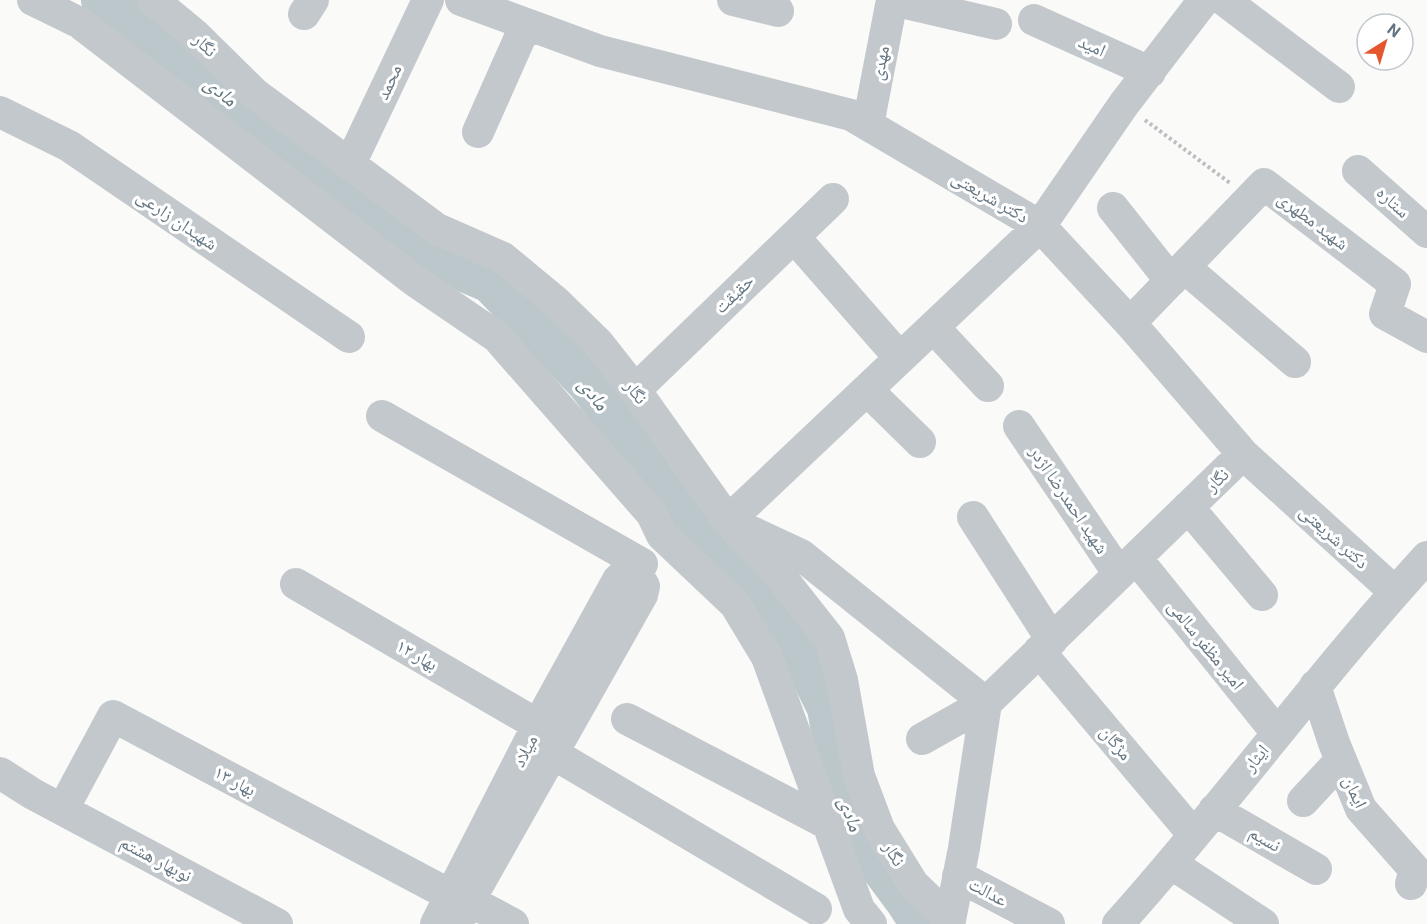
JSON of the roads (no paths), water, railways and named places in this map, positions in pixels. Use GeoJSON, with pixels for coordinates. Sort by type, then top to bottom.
{"type":"FeatureCollection","features":[{"type":"Feature","properties":{"kind":"street"},"geometry":{"type":"LineString","coordinates":[[33,0],[80,23],[415,281],[497,337],[652,514],[662,535],[735,604],[767,657],[859,909],[871,924]]}},
{"type":"Feature","properties":{"kind":"street","name":"نگار"},"geometry":{"type":"LineString","coordinates":[[153,0],[194,34],[254,93],[437,229],[503,258],[555,301],[598,343],[635,390],[728,521],[777,572],[829,638],[842,680],[859,776],[879,829],[913,884],[950,922]]}},
{"type":"Feature","properties":{"kind":"street","name":"محمد"},"geometry":{"type":"LineString","coordinates":[[350,164],[428,0]]}},
{"type":"Feature","properties":{"kind":"street","name":"دکتر شریعتی"},"geometry":{"type":"LineString","coordinates":[[460,0],[508,13],[600,51],[850,115],[1040,226],[1130,323],[1243,454],[1395,592]]}},
{"type":"Feature","properties":{"kind":"street"},"geometry":{"type":"LineString","coordinates":[[733,0],[778,11]]}},
{"type":"Feature","properties":{"kind":"street"},"geometry":{"type":"LineString","coordinates":[[892,0],[996,24]]}},
{"type":"Feature","properties":{"kind":"street","name":"مهدی"},"geometry":{"type":"LineString","coordinates":[[868,125],[892,0]]}},
{"type":"Feature","properties":{"kind":"street"},"geometry":{"type":"LineString","coordinates":[[922,739],[986,703],[801,555],[728,521],[1040,226],[1124,104],[1204,0]]}},
{"type":"Feature","properties":{"kind":"street"},"geometry":{"type":"LineString","coordinates":[[1224,0],[1339,87]]}},
{"type":"Feature","properties":{"kind":"street"},"geometry":{"type":"LineString","coordinates":[[478,132],[508,13]]}},
{"type":"Feature","properties":{"kind":"street","name":"امید"},"geometry":{"type":"LineString","coordinates":[[1034,20],[1150,72]]}},
{"type":"Feature","properties":{"kind":"street","name":"شهیدان زارعی"},"geometry":{"type":"LineString","coordinates":[[0,112],[69,146],[349,337]]}},
{"type":"Feature","properties":{"kind":"street","name":"ستاره"},"geometry":{"type":"LineString","coordinates":[[1358,171],[1427,232]]}},
{"type":"Feature","properties":{"kind":"street","name":"شهید مطهری"},"geometry":{"type":"LineString","coordinates":[[1130,323],[1264,184],[1395,284],[1384,314],[1427,336]]}},
{"type":"Feature","properties":{"kind":"street","name":"حقیقت"},"geometry":{"type":"LineString","coordinates":[[635,390],[833,199]]}},
{"type":"Feature","properties":{"kind":"street"},"geometry":{"type":"LineString","coordinates":[[1113,208],[1177,274],[1295,363]]}},
{"type":"Feature","properties":{"kind":"street"},"geometry":{"type":"LineString","coordinates":[[794,237],[900,358]]}},
{"type":"Feature","properties":{"kind":"street"},"geometry":{"type":"LineString","coordinates":[[933,327],[988,386]]}},
{"type":"Feature","properties":{"kind":"street"},"geometry":{"type":"LineString","coordinates":[[867,390],[920,442]]}},
{"type":"Feature","properties":{"kind":"street"},"geometry":{"type":"LineString","coordinates":[[382,416],[634,579],[662,535]]}},
{"type":"Feature","properties":{"kind":"street","name":"شهید احمدرضا اژدر"},"geometry":{"type":"LineString","coordinates":[[1019,426],[1128,566]]}},
{"type":"Feature","properties":{"kind":"street","name":"نگار"},"geometry":{"type":"LineString","coordinates":[[950,922],[986,703],[1243,454]]}},
{"type":"Feature","properties":{"kind":"street"},"geometry":{"type":"LineString","coordinates":[[1188,507],[1262,595]]}},
{"type":"Feature","properties":{"kind":"street","name":"مژگان"},"geometry":{"type":"LineString","coordinates":[[973,516],[1045,646],[1193,834]]}},
{"type":"Feature","properties":{"kind":"street"},"geometry":{"type":"LineString","coordinates":[[1395,592],[1427,556]]}},
{"type":"Feature","properties":{"kind":"street","name":"امیر مظفر سالمی"},"geometry":{"type":"LineString","coordinates":[[1128,566],[1277,732]]}},
{"type":"Feature","properties":{"kind":"street","name":"میلاد"},"geometry":{"type":"LineString","coordinates":[[538,763],[538,725],[634,579]]}},
{"type":"Feature","properties":{"kind":"street","name":"میلاد"},"geometry":{"type":"LineString","coordinates":[[436,924],[458,906],[538,763],[634,579]]}},
{"type":"Feature","properties":{"kind":"street","name":"بهار ۱۲"},"geometry":{"type":"LineString","coordinates":[[296,584],[538,725]]}},
{"type":"Feature","properties":{"kind":"street","name":"ایثار"},"geometry":{"type":"LineString","coordinates":[[1118,924],[1172,864],[1193,834],[1395,592]]}},
{"type":"Feature","properties":{"kind":"street","name":"ایمان"},"geometry":{"type":"LineString","coordinates":[[1315,686],[1361,809],[1418,871]]}},
{"type":"Feature","properties":{"kind":"street","name":"بهار ۱۳"},"geometry":{"type":"LineString","coordinates":[[63,809],[113,716],[458,906]]}},
{"type":"Feature","properties":{"kind":"street"},"geometry":{"type":"LineString","coordinates":[[627,719],[828,824]]}},
{"type":"Feature","properties":{"kind":"street"},"geometry":{"type":"LineString","coordinates":[[1303,801],[1341,760]]}},
{"type":"Feature","properties":{"kind":"street","name":"میلاد"},"geometry":{"type":"LineString","coordinates":[[538,763],[816,909]]}},
{"type":"Feature","properties":{"kind":"street"},"geometry":{"type":"LineString","coordinates":[[0,773],[33,794]]}},
{"type":"Feature","properties":{"kind":"street"},"geometry":{"type":"LineString","coordinates":[[0,790],[33,794]]}},
{"type":"Feature","properties":{"kind":"street","name":"نوبهار هشتم"},"geometry":{"type":"LineString","coordinates":[[33,794],[278,924]]}},
{"type":"Feature","properties":{"kind":"street","name":"نسیم"},"geometry":{"type":"LineString","coordinates":[[1214,810],[1316,869]]}},
{"type":"Feature","properties":{"kind":"street"},"geometry":{"type":"LineString","coordinates":[[1172,864],[1263,924]]}},
{"type":"Feature","properties":{"kind":"street","name":"عدالت"},"geometry":{"type":"LineString","coordinates":[[958,876],[1049,924]]}},
{"type":"Feature","properties":{"kind":"street"},"geometry":{"type":"LineString","coordinates":[[458,906],[513,924]]}},
{"type":"Feature","properties":{"kind":"waterway","name":"مادی"},"geometry":{"type":"LineString","coordinates":[[102,0],[221,90],[350,205],[417,251],[490,282],[587,382],[631,439],[681,512],[728,552],[787,625],[828,708],[843,796],[861,840],[921,924]]}}]}
